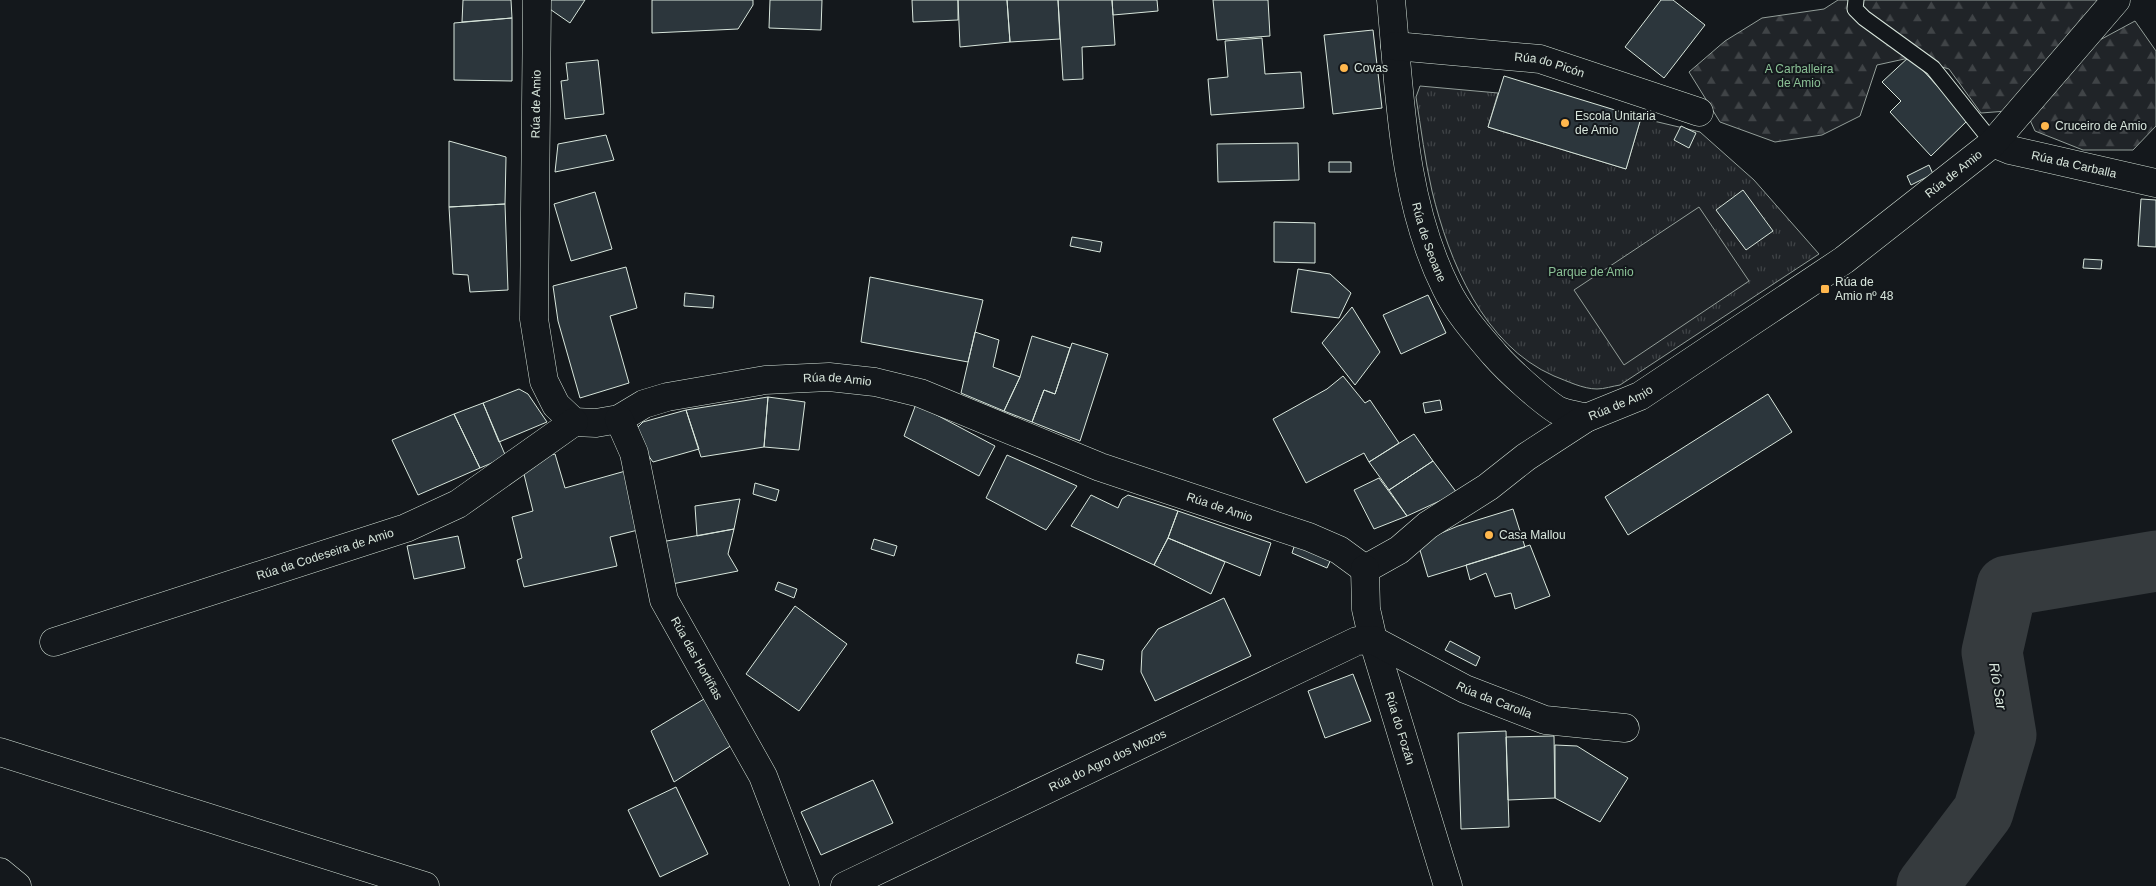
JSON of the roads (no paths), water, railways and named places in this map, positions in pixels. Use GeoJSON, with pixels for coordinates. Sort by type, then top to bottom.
{"type":"FeatureCollection","features":[{"type":"Feature","properties":{"kind":"main road","name":"Rúa de Amio"},"geometry":{"type":"LineString","coordinates":[[537,0],[534,318],[544,381],[556,405],[574,422],[596,423],[619,420],[644,404],[667,397],[765,380],[829,377],[875,382],[920,393],[1100,467],[1309,537],[1339,550],[1365,569],[1399,550],[1428,525],[1488,487],[1526,457],[1586,418],[1640,396],[1836,265],[1993,143],[2116,0]]}},
{"type":"Feature","properties":{"kind":"main road","name":"Rúa de Seoane"},"geometry":{"type":"LineString","coordinates":[[1391,0],[1407,159],[1429,246],[1446,288],[1470,326],[1506,368],[1558,410],[1586,418]]}},
{"type":"Feature","properties":{"kind":"main road","name":"Rúa do Picón"},"geometry":{"type":"LineString","coordinates":[[1395,46],[1540,59],[1699,112]]}},
{"type":"Feature","properties":{"kind":"main road","name":"Rúa da Carballa"},"geometry":{"type":"LineString","coordinates":[[1993,143],[2010,150],[2156,183]]}},
{"type":"Feature","properties":{"kind":"main road","name":"Rúa das Hortiñas"},"geometry":{"type":"LineString","coordinates":[[619,420],[634,453],[664,600],[763,776],[805,886]]}},
{"type":"Feature","properties":{"kind":"main road","name":"Rúa da Codeseira de Amio"},"geometry":{"type":"LineString","coordinates":[[54,642],[406,528],[458,504],[574,422]]}},
{"type":"Feature","properties":{"kind":"main road","name":"Rúa do Fozán"},"geometry":{"type":"LineString","coordinates":[[1365,569],[1366,609],[1373,640],[1448,886]]}},
{"type":"Feature","properties":{"kind":"main road","name":"Rúa da Carolla"},"geometry":{"type":"LineString","coordinates":[[1373,640],[1465,689],[1544,720],[1625,728]]}},
{"type":"Feature","properties":{"kind":"main road","name":"Rúa do Agro dos Mozos"},"geometry":{"type":"LineString","coordinates":[[845,886],[1100,765],[1324,655],[1357,641],[1373,640]]}},
{"type":"Feature","properties":{"kind":"main road"},"geometry":{"type":"LineString","coordinates":[[0,752],[425,886]]}},
{"type":"Feature","properties":{"kind":"main road"},"geometry":{"type":"LineString","coordinates":[[0,872],[17,886]]}},
{"type":"Feature","properties":{"kind":"lane"},"geometry":{"type":"LineString","coordinates":[[1856,0],[1855,9],[1864,18],[1933,68],[1993,143]]}},
{"type":"Feature","properties":{"kind":"waterway","name":"Río Sar"},"geometry":{"type":"LineString","coordinates":[[1927,886],[1983,812],[2006,735],[1992,652],[2007,586],[2156,561]]}},
{"type":"Feature","properties":{"kind":"place","name":"Covas"},"geometry":{"type":"Point","coordinates":[1344,68]}},
{"type":"Feature","properties":{"kind":"place","name":"Escola Unitaria de Amio"},"geometry":{"type":"Point","coordinates":[1565,123]}},
{"type":"Feature","properties":{"kind":"place","name":"Cruceiro de Amio"},"geometry":{"type":"Point","coordinates":[2045,126]}},
{"type":"Feature","properties":{"kind":"place","name":"Rúa de Amio nº 48"},"geometry":{"type":"Point","coordinates":[1825,289]}},
{"type":"Feature","properties":{"kind":"place","name":"Casa Mallou"},"geometry":{"type":"Point","coordinates":[1489,535]}},
{"type":"Feature","properties":{"kind":"park label","name":"A Carballeira de Amio"},"geometry":{"type":"Point","coordinates":[1799,76]}},
{"type":"Feature","properties":{"kind":"park label","name":"Parque de Amio"},"geometry":{"type":"Point","coordinates":[1591,272]}}]}
